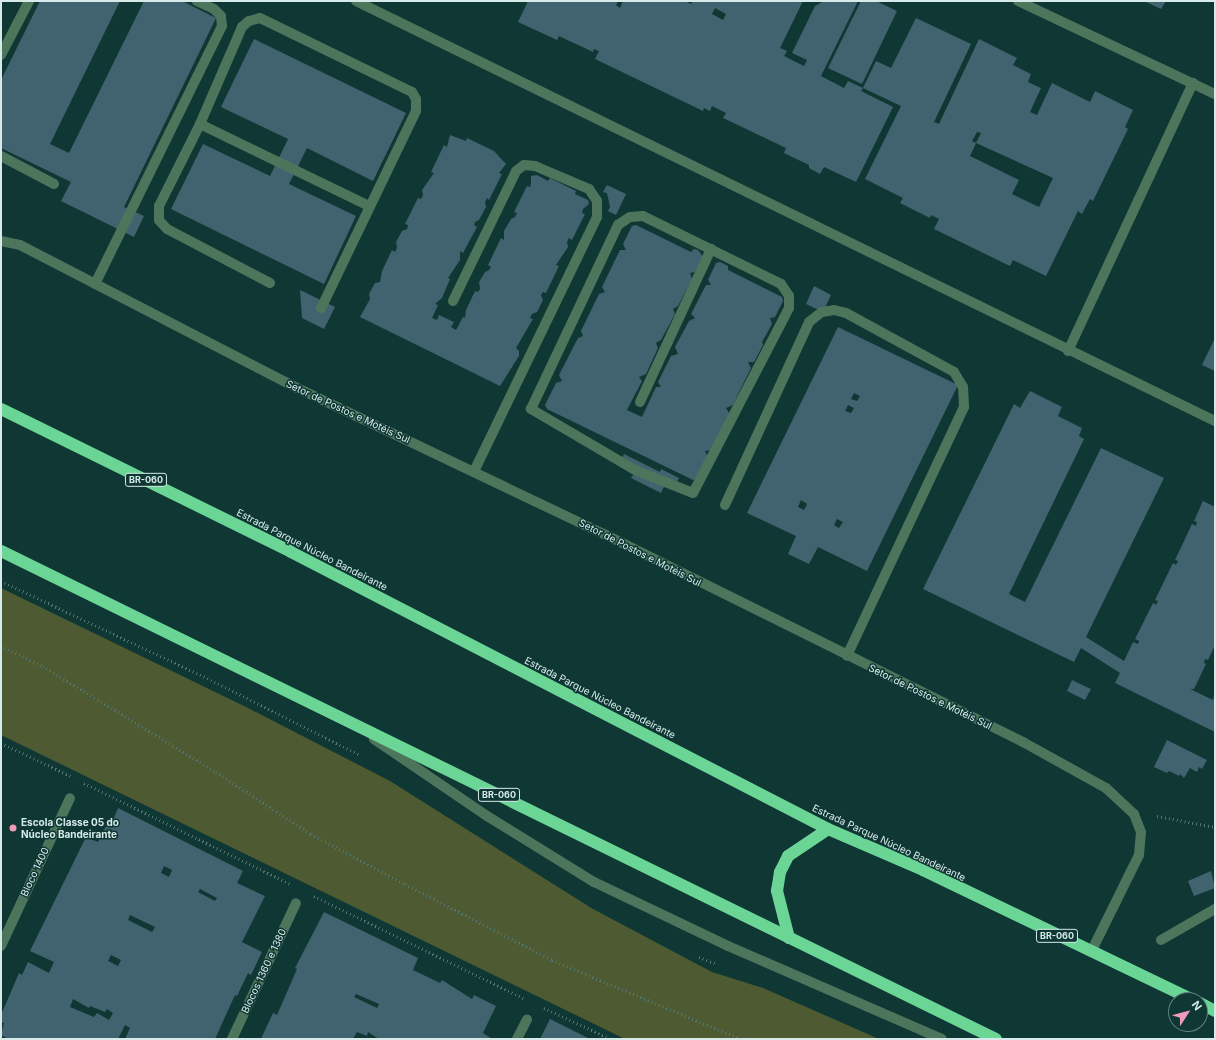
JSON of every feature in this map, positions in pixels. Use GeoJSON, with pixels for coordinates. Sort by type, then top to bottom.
{"type":"FeatureCollection","features":[{"type":"Feature","properties":{"kind":"highway","name":"Estrada Parque Núcleo Bandeirante"},"geometry":{"type":"LineString","coordinates":[[1,409],[291,552],[828,829],[923,870],[1176,992]]}},
{"type":"Feature","properties":{"kind":"highway","name":"BR-060"},"geometry":{"type":"LineString","coordinates":[[1,551],[996,1039]]}},
{"type":"Feature","properties":{"kind":"highway"},"geometry":{"type":"LineString","coordinates":[[789,938],[777,891],[780,872],[788,856],[828,829]]}},
{"type":"Feature","properties":{"kind":"street"},"geometry":{"type":"LineString","coordinates":[[1,55],[29,1]]}},
{"type":"Feature","properties":{"kind":"street"},"geometry":{"type":"LineString","coordinates":[[95,284],[222,26],[221,16],[214,9],[197,1]]}},
{"type":"Feature","properties":{"kind":"street"},"geometry":{"type":"LineString","coordinates":[[356,1],[1068,351],[1215,421]]}},
{"type":"Feature","properties":{"kind":"street"},"geometry":{"type":"LineString","coordinates":[[1018,1],[1215,94]]}},
{"type":"Feature","properties":{"kind":"street"},"geometry":{"type":"LineString","coordinates":[[270,283],[167,229],[159,220],[159,206],[200,124],[242,27],[250,21],[260,18],[412,92],[416,99],[416,111],[321,308]]}},
{"type":"Feature","properties":{"kind":"street"},"geometry":{"type":"LineString","coordinates":[[1068,351],[1193,83]]}},
{"type":"Feature","properties":{"kind":"street"},"geometry":{"type":"LineString","coordinates":[[200,124],[369,206]]}},
{"type":"Feature","properties":{"kind":"street"},"geometry":{"type":"LineString","coordinates":[[1,156],[54,184]]}},
{"type":"Feature","properties":{"kind":"street"},"geometry":{"type":"LineString","coordinates":[[453,301],[516,171],[524,165],[535,166],[589,189],[597,201],[597,217],[474,472]]}},
{"type":"Feature","properties":{"kind":"street"},"geometry":{"type":"LineString","coordinates":[[643,216],[711,249],[781,284],[789,296],[789,308],[693,493],[635,470],[531,409],[618,225],[630,217],[643,216]]}},
{"type":"Feature","properties":{"kind":"street","name":"Setor de Postos e Motéis Sul"},"geometry":{"type":"LineString","coordinates":[[1,241],[20,246],[289,384],[474,472],[1023,742],[1106,788],[1134,814],[1141,832],[1139,855],[1091,952]]}},
{"type":"Feature","properties":{"kind":"street"},"geometry":{"type":"LineString","coordinates":[[640,402],[711,249]]}},
{"type":"Feature","properties":{"kind":"street"},"geometry":{"type":"LineString","coordinates":[[725,505],[809,322],[822,312],[834,310],[846,313],[954,372],[963,387],[964,407],[847,656]]}},
{"type":"Feature","properties":{"kind":"street"},"geometry":{"type":"LineString","coordinates":[[348,721],[487,816],[594,882],[728,946],[942,1039]]}},
{"type":"Feature","properties":{"kind":"street","name":"Bloco 1400"},"geometry":{"type":"LineString","coordinates":[[1,946],[70,798]]}},
{"type":"Feature","properties":{"kind":"street","name":"Blocos 1360 e 1380"},"geometry":{"type":"LineString","coordinates":[[232,1039],[296,903]]}},
{"type":"Feature","properties":{"kind":"street"},"geometry":{"type":"LineString","coordinates":[[1161,940],[1215,909]]}},
{"type":"Feature","properties":{"kind":"street"},"geometry":{"type":"LineString","coordinates":[[517,1039],[527,1019]]}},
{"type":"Feature","properties":{"kind":"path"},"geometry":{"type":"LineString","coordinates":[[1,646],[43,666],[216,772],[311,834],[398,881],[552,960],[741,1039]]}},
{"type":"Feature","properties":{"kind":"path"},"geometry":{"type":"LineString","coordinates":[[1134,814],[1215,827]]}},
{"type":"Feature","properties":{"kind":"green space"},"geometry":{"type":"Polygon","coordinates":[[[1,588],[246,707],[390,781],[593,909],[712,972],[763,988],[879,1039],[625,1039],[1,735],[1,588]]]}},
{"type":"Feature","properties":{"kind":"building"},"geometry":{"type":"Polygon","coordinates":[[[40,1],[120,1],[50,144],[69,153],[144,1],[182,1],[216,18],[124,207],[144,216],[134,237],[61,201],[71,182],[1,148],[1,80],[40,1]]]}},
{"type":"Feature","properties":{"kind":"building"},"geometry":{"type":"Polygon","coordinates":[[[528,1],[618,1],[616,5],[620,8],[623,1],[685,1],[691,4],[693,1],[803,1],[780,48],[787,51],[784,56],[804,66],[807,60],[792,53],[815,6],[824,1],[858,1],[821,76],[844,88],[848,81],[863,88],[861,91],[893,107],[856,182],[824,167],[820,174],[809,168],[809,165],[784,153],[786,148],[723,118],[726,113],[712,106],[710,111],[704,108],[703,111],[595,59],[599,51],[594,49],[593,52],[559,36],[557,40],[518,22],[528,1]],[[715,8],[712,14],[723,20],[726,14],[715,8]]]}},
{"type":"Feature","properties":{"kind":"building"},"geometry":{"type":"Polygon","coordinates":[[[861,1],[876,1],[897,11],[862,84],[828,68],[861,1]]]}},
{"type":"Feature","properties":{"kind":"building"},"geometry":{"type":"Polygon","coordinates":[[[1144,1],[1166,1],[1161,9],[1144,1]]]}},
{"type":"Feature","properties":{"kind":"building"},"geometry":{"type":"Polygon","coordinates":[[[916,18],[971,44],[934,122],[939,124],[979,39],[1017,58],[1013,65],[1031,74],[1028,82],[1041,88],[1030,112],[1037,115],[1052,83],[1090,102],[1095,91],[1133,110],[1125,127],[1128,129],[1093,201],[1090,199],[1082,214],[1078,211],[1046,276],[1013,260],[1010,266],[934,229],[939,219],[931,215],[930,218],[900,203],[903,198],[865,179],[901,106],[863,88],[876,61],[891,68],[916,18]],[[977,132],[972,141],[976,143],[981,133],[977,132]],[[976,143],[970,156],[1019,180],[1012,194],[1039,207],[1053,178],[976,143]]]}},
{"type":"Feature","properties":{"kind":"building"},"geometry":{"type":"Polygon","coordinates":[[[254,39],[406,113],[373,181],[307,148],[289,184],[356,216],[324,284],[171,209],[203,144],[270,176],[288,139],[221,107],[254,39]]]}},
{"type":"Feature","properties":{"kind":"building"},"geometry":{"type":"Polygon","coordinates":[[[450,135],[466,141],[467,138],[494,151],[506,164],[499,173],[502,174],[489,200],[487,198],[485,202],[486,207],[479,220],[475,222],[474,225],[477,227],[463,253],[460,251],[460,260],[448,278],[450,279],[442,298],[435,304],[438,305],[432,318],[437,320],[439,315],[454,322],[451,327],[456,330],[463,317],[465,318],[466,310],[475,291],[478,292],[480,289],[479,282],[485,272],[491,267],[488,265],[501,238],[504,240],[504,231],[511,219],[515,217],[517,213],[514,212],[527,186],[530,187],[531,176],[537,175],[548,181],[550,178],[576,191],[575,194],[588,200],[589,204],[583,209],[582,213],[585,214],[572,240],[569,238],[567,242],[568,247],[556,265],[559,266],[546,293],[543,292],[541,295],[543,300],[537,312],[532,314],[530,318],[533,319],[516,348],[519,351],[519,356],[500,386],[360,317],[370,299],[369,294],[375,283],[380,282],[382,271],[392,250],[395,252],[397,248],[396,242],[402,231],[407,229],[408,225],[405,224],[418,198],[421,199],[423,195],[422,190],[434,173],[431,172],[444,145],[447,147],[450,135]]]}},
{"type":"Feature","properties":{"kind":"building"},"geometry":{"type":"Polygon","coordinates":[[[607,185],[626,194],[616,215],[608,211],[610,207],[607,193],[603,192],[607,185]]]}},
{"type":"Feature","properties":{"kind":"building"},"geometry":{"type":"Polygon","coordinates":[[[636,225],[691,252],[694,249],[698,250],[703,257],[695,272],[690,273],[692,279],[678,306],[673,309],[675,314],[661,340],[656,343],[658,348],[646,374],[639,377],[642,381],[627,410],[642,417],[656,387],[661,387],[658,382],[671,356],[678,354],[675,347],[689,321],[695,318],[691,314],[706,285],[711,285],[708,280],[716,263],[720,262],[728,266],[728,270],[782,297],[783,301],[775,317],[770,318],[772,324],[762,342],[763,345],[754,362],[748,362],[751,368],[733,405],[726,408],[729,413],[711,450],[705,451],[708,457],[698,478],[693,480],[547,409],[545,405],[556,383],[562,381],[559,375],[578,338],[583,336],[581,331],[599,294],[605,292],[602,287],[620,250],[626,250],[623,244],[632,226],[636,225]]]}},
{"type":"Feature","properties":{"kind":"building"},"geometry":{"type":"Polygon","coordinates":[[[814,286],[831,295],[823,312],[806,304],[814,286]]]}},
{"type":"Feature","properties":{"kind":"building"},"geometry":{"type":"Polygon","coordinates":[[[300,290],[335,307],[324,329],[302,318],[300,290]]]}},
{"type":"Feature","properties":{"kind":"building"},"geometry":{"type":"Polygon","coordinates":[[[838,327],[958,385],[867,571],[818,547],[809,564],[788,554],[796,536],[747,513],[838,327]],[[854,393],[851,399],[857,401],[860,396],[854,393]],[[848,405],[845,411],[851,413],[854,408],[848,405]],[[801,500],[798,507],[804,510],[807,504],[801,500]],[[837,519],[834,525],[839,528],[843,522],[837,519]]]}},
{"type":"Feature","properties":{"kind":"building"},"geometry":{"type":"Polygon","coordinates":[[[1215,338],[1215,371],[1202,365],[1215,338]]]}},
{"type":"Feature","properties":{"kind":"building"},"geometry":{"type":"Polygon","coordinates":[[[1030,391],[1062,407],[1058,416],[1082,428],[1079,436],[1084,439],[1009,594],[1025,602],[1101,448],[1164,478],[1086,637],[1124,661],[1133,642],[1138,644],[1139,641],[1135,639],[1153,603],[1156,605],[1158,601],[1155,600],[1173,563],[1176,565],[1178,561],[1175,560],[1192,524],[1196,526],[1197,522],[1194,521],[1203,501],[1215,507],[1215,645],[1208,660],[1205,659],[1204,663],[1206,664],[1194,689],[1190,689],[1213,700],[1215,691],[1215,732],[1115,683],[1120,673],[1081,648],[1074,662],[923,589],[1014,404],[1020,408],[1030,391]]]}},
{"type":"Feature","properties":{"kind":"building"},"geometry":{"type":"Polygon","coordinates":[[[624,454],[660,472],[661,469],[679,478],[677,482],[668,478],[661,493],[631,478],[634,474],[618,466],[624,454]]]}},
{"type":"Feature","properties":{"kind":"building"},"geometry":{"type":"Polygon","coordinates":[[[1072,680],[1091,689],[1085,700],[1067,691],[1072,680]]]}},
{"type":"Feature","properties":{"kind":"building"},"geometry":{"type":"Polygon","coordinates":[[[1167,740],[1207,760],[1202,769],[1199,767],[1197,772],[1190,768],[1184,778],[1180,774],[1179,776],[1169,771],[1167,773],[1154,767],[1167,740]]]}},
{"type":"Feature","properties":{"kind":"building"},"geometry":{"type":"Polygon","coordinates":[[[118,808],[243,871],[237,883],[265,896],[242,942],[262,952],[251,975],[248,973],[237,996],[235,995],[215,1039],[125,1039],[130,1028],[125,1025],[118,1039],[8,1039],[1,1035],[4,1023],[1,1022],[1,1015],[19,973],[22,975],[28,962],[49,973],[54,962],[30,951],[86,837],[98,842],[111,817],[114,818],[118,808]],[[164,866],[161,873],[169,877],[172,870],[164,866]],[[200,889],[198,892],[215,901],[217,898],[200,889]],[[130,915],[128,920],[152,932],[155,927],[130,915]],[[111,955],[108,961],[118,966],[121,960],[111,955]],[[73,999],[70,1007],[94,1017],[97,1013],[109,1020],[113,1013],[107,1009],[105,1012],[90,1006],[89,1008],[73,999]]]}},
{"type":"Feature","properties":{"kind":"building"},"geometry":{"type":"Polygon","coordinates":[[[1211,871],[1215,888],[1194,896],[1188,881],[1211,871]]]}},
{"type":"Feature","properties":{"kind":"building"},"geometry":{"type":"Polygon","coordinates":[[[324,912],[418,958],[413,970],[440,983],[442,980],[472,999],[474,995],[496,1006],[483,1033],[492,1039],[379,1039],[368,1032],[367,1036],[357,1032],[353,1039],[261,1039],[273,1013],[277,1015],[297,969],[295,968],[324,912]],[[356,994],[354,997],[377,1008],[379,1004],[356,994]]]}},
{"type":"Feature","properties":{"kind":"building"},"geometry":{"type":"Polygon","coordinates":[[[550,1019],[590,1039],[540,1039],[550,1019]]]}},
{"type":"Feature","properties":{"kind":"place","name":"Escola Classe 05 do Núcleo Bandeirante"},"geometry":{"type":"Point","coordinates":[13,828]}}]}
